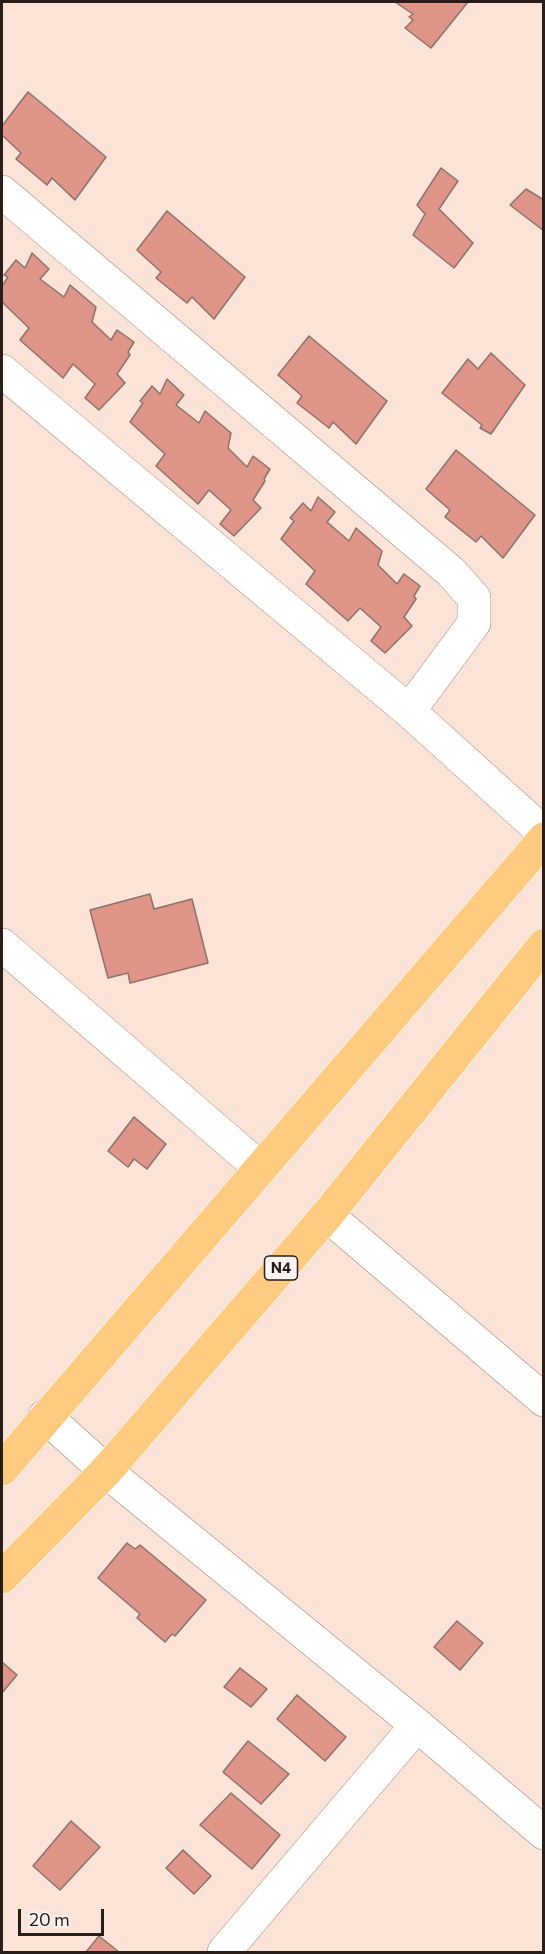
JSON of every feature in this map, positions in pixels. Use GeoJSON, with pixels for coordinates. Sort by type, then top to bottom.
{"type":"FeatureCollection","features":[{"type":"Feature","properties":{"kind":"highway"},"geometry":{"type":"LineString","coordinates":[[2,1469],[45,1416],[543,839]]}},
{"type":"Feature","properties":{"kind":"highway","name":"N4"},"geometry":{"type":"LineString","coordinates":[[2,1575],[106,1471],[327,1215],[543,945]]}},
{"type":"Feature","properties":{"kind":"street"},"geometry":{"type":"LineString","coordinates":[[2,192],[450,573],[474,598],[474,623],[409,711]]}},
{"type":"Feature","properties":{"kind":"street"},"geometry":{"type":"LineString","coordinates":[[2,371],[409,711],[543,833]]}},
{"type":"Feature","properties":{"kind":"street"},"geometry":{"type":"LineString","coordinates":[[2,945],[259,1167]]}},
{"type":"Feature","properties":{"kind":"street"},"geometry":{"type":"LineString","coordinates":[[327,1215],[543,1400]]}},
{"type":"Feature","properties":{"kind":"street"},"geometry":{"type":"LineString","coordinates":[[45,1416],[106,1471],[417,1725],[543,1833]]}},
{"type":"Feature","properties":{"kind":"street"},"geometry":{"type":"LineString","coordinates":[[224,1953],[417,1725]]}},
{"type":"Feature","properties":{"kind":"building"},"geometry":{"type":"Polygon","coordinates":[[[395,2],[468,2],[431,48],[405,28],[413,20],[409,17],[413,14],[395,2]]]}},
{"type":"Feature","properties":{"kind":"building"},"geometry":{"type":"Polygon","coordinates":[[[28,92],[106,157],[75,200],[52,178],[47,185],[16,159],[21,153],[2,135],[2,126],[28,92]]]}},
{"type":"Feature","properties":{"kind":"building"},"geometry":{"type":"Polygon","coordinates":[[[441,168],[458,181],[439,209],[473,243],[454,268],[413,235],[425,214],[417,205],[441,168]]]}},
{"type":"Feature","properties":{"kind":"building"},"geometry":{"type":"Polygon","coordinates":[[[526,189],[544,200],[544,231],[510,205],[526,189]]]}},
{"type":"Feature","properties":{"kind":"building"},"geometry":{"type":"Polygon","coordinates":[[[167,211],[245,277],[214,319],[192,297],[187,303],[156,278],[161,272],[137,250],[167,211]]]}},
{"type":"Feature","properties":{"kind":"building"},"geometry":{"type":"Polygon","coordinates":[[[32,253],[49,269],[40,279],[64,297],[70,285],[96,307],[92,322],[111,340],[117,330],[134,342],[128,352],[130,355],[117,374],[125,383],[99,410],[85,398],[95,384],[73,364],[63,378],[20,340],[29,328],[2,302],[2,286],[8,277],[4,275],[16,260],[25,268],[32,253]]]}},
{"type":"Feature","properties":{"kind":"building"},"geometry":{"type":"Polygon","coordinates":[[[309,336],[387,401],[356,444],[333,422],[329,428],[297,403],[302,396],[278,375],[309,336]]]}},
{"type":"Feature","properties":{"kind":"building"},"geometry":{"type":"Polygon","coordinates":[[[491,353],[525,385],[491,434],[480,428],[482,425],[442,393],[468,359],[478,369],[491,353]]]}},
{"type":"Feature","properties":{"kind":"building"},"geometry":{"type":"Polygon","coordinates":[[[167,379],[184,395],[176,405],[199,423],[205,411],[231,433],[228,448],[247,467],[253,456],[270,469],[253,500],[261,508],[234,536],[220,524],[231,510],[209,490],[198,504],[156,466],[165,454],[130,422],[143,403],[140,401],[152,386],[160,394],[167,379]]]}},
{"type":"Feature","properties":{"kind":"building"},"geometry":{"type":"Polygon","coordinates":[[[456,450],[535,515],[503,558],[481,536],[476,542],[445,517],[450,510],[426,489],[456,450]]]}},
{"type":"Feature","properties":{"kind":"building"},"geometry":{"type":"Polygon","coordinates":[[[318,497],[335,512],[327,522],[349,541],[356,528],[382,551],[378,565],[397,584],[404,574],[420,586],[414,596],[416,599],[404,617],[412,626],[385,653],[371,641],[381,627],[360,608],[348,621],[306,584],[315,571],[281,539],[294,521],[290,518],[303,503],[311,511],[318,497]]]}},
{"type":"Feature","properties":{"kind":"building"},"geometry":{"type":"Polygon","coordinates":[[[150,894],[154,909],[192,899],[208,963],[130,983],[128,973],[108,978],[90,910],[150,894]]]}},
{"type":"Feature","properties":{"kind":"building"},"geometry":{"type":"Polygon","coordinates":[[[134,1117],[166,1144],[147,1169],[134,1159],[128,1167],[108,1151],[134,1117]]]}},
{"type":"Feature","properties":{"kind":"building"},"geometry":{"type":"Polygon","coordinates":[[[127,1543],[135,1549],[140,1545],[206,1600],[175,1636],[172,1634],[165,1642],[137,1618],[140,1614],[98,1578],[127,1543]]]}},
{"type":"Feature","properties":{"kind":"building"},"geometry":{"type":"Polygon","coordinates":[[[457,1621],[483,1643],[460,1670],[434,1647],[457,1621]]]}},
{"type":"Feature","properties":{"kind":"building"},"geometry":{"type":"Polygon","coordinates":[[[2,1662],[17,1675],[2,1693],[2,1662]]]}},
{"type":"Feature","properties":{"kind":"building"},"geometry":{"type":"Polygon","coordinates":[[[240,1668],[267,1689],[251,1707],[224,1687],[240,1668]]]}},
{"type":"Feature","properties":{"kind":"building"},"geometry":{"type":"Polygon","coordinates":[[[297,1695],[346,1737],[325,1761],[277,1719],[297,1695]]]}},
{"type":"Feature","properties":{"kind":"building"},"geometry":{"type":"Polygon","coordinates":[[[248,1741],[289,1774],[261,1804],[223,1772],[248,1741]]]}},
{"type":"Feature","properties":{"kind":"building"},"geometry":{"type":"Polygon","coordinates":[[[231,1793],[280,1835],[252,1869],[200,1825],[231,1793]]]}},
{"type":"Feature","properties":{"kind":"building"},"geometry":{"type":"Polygon","coordinates":[[[71,1821],[100,1847],[60,1890],[33,1866],[71,1821]]]}},
{"type":"Feature","properties":{"kind":"building"},"geometry":{"type":"Polygon","coordinates":[[[183,1850],[211,1876],[194,1894],[166,1868],[183,1850]]]}},
{"type":"Feature","properties":{"kind":"building"},"geometry":{"type":"Polygon","coordinates":[[[99,1936],[119,1952],[86,1952],[99,1936]]]}}]}
